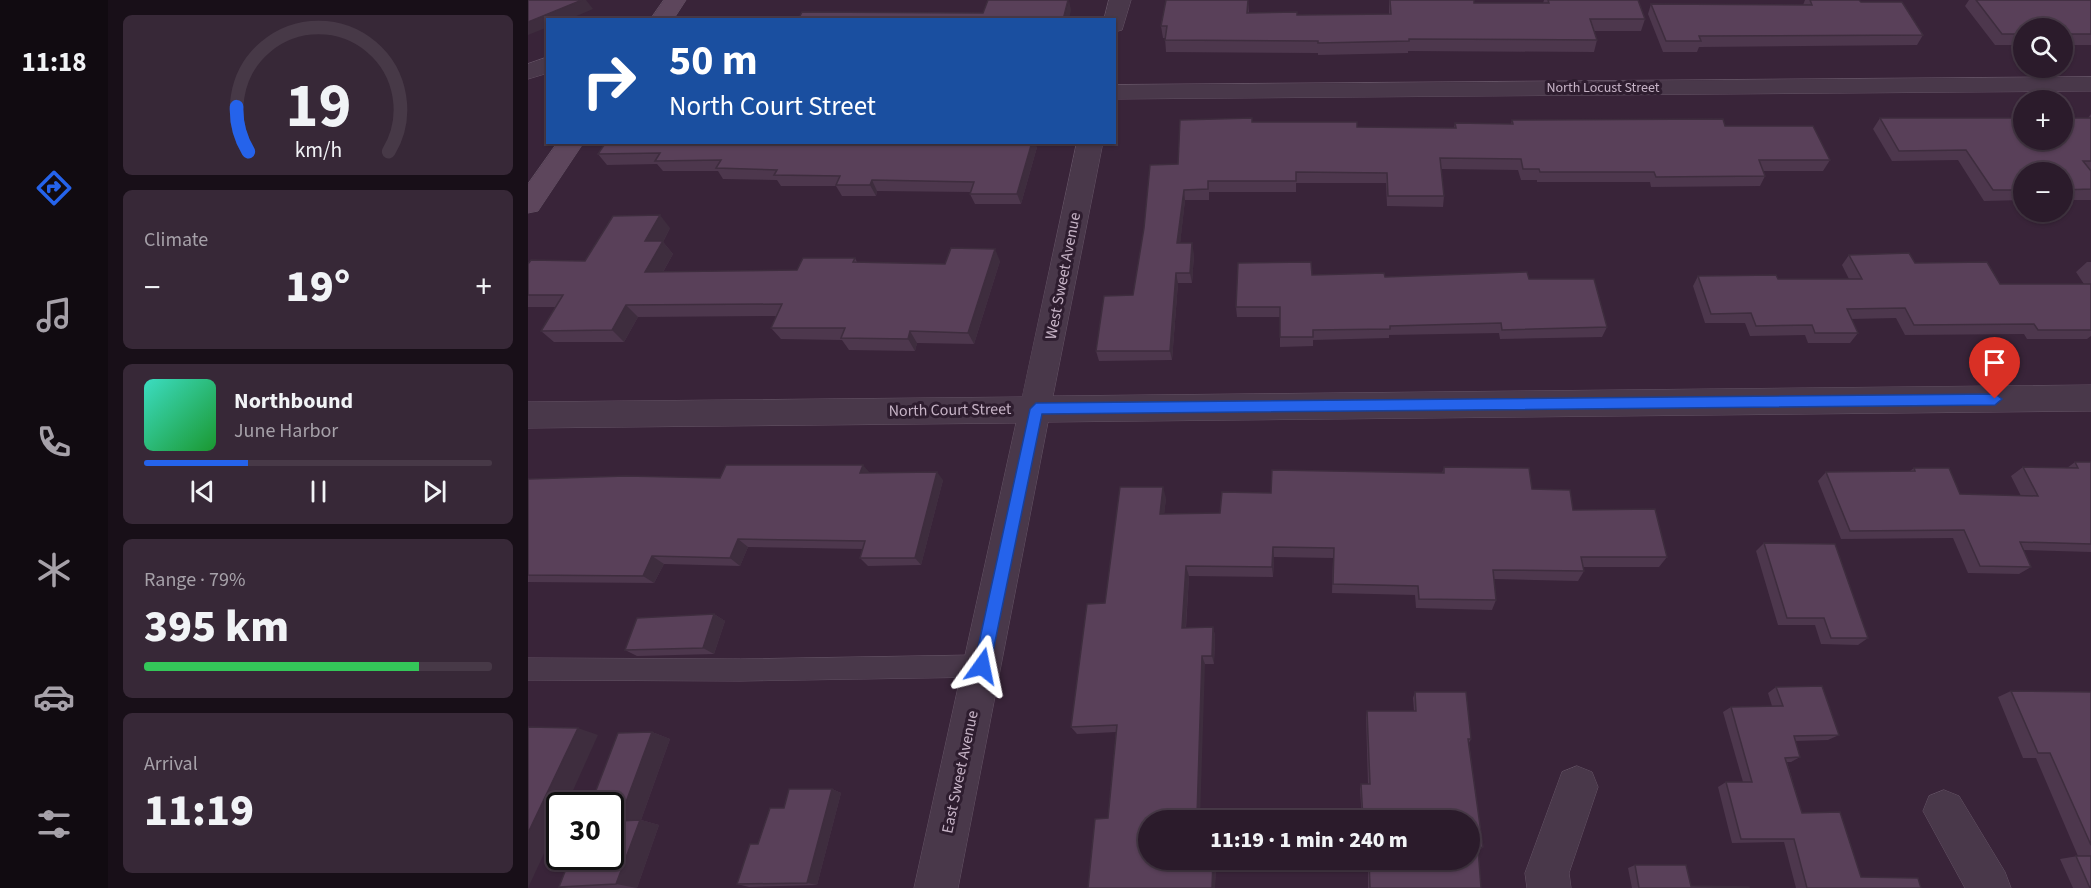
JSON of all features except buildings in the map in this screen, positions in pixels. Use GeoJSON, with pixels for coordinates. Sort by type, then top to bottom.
{"type":"FeatureCollection","features":[{"type":"Feature","properties":{"kind":"main road"},"geometry":{"type":"LineString","coordinates":[[662,18],[675,0]]}},
{"type":"Feature","properties":{"kind":"main road"},"geometry":{"type":"LineString","coordinates":[[528,204],[571,144]]}},
{"type":"Feature","properties":{"kind":"street"},"geometry":{"type":"LineString","coordinates":[[1116,18],[1120,0]]}},
{"type":"Feature","properties":{"kind":"street"},"geometry":{"type":"LineString","coordinates":[[528,72],[546,65]]}},
{"type":"Feature","properties":{"kind":"street","name":"North Locust Street"},"geometry":{"type":"LineString","coordinates":[[1116,93],[2091,84]]}},
{"type":"Feature","properties":{"kind":"street","name":"West Sweet Avenue"},"geometry":{"type":"LineString","coordinates":[[1036,409],[1090,144]]}},
{"type":"Feature","properties":{"kind":"street","name":"North Court Street"},"geometry":{"type":"LineString","coordinates":[[528,416],[2091,398]]}},
{"type":"Feature","properties":{"kind":"street","name":"East Sweet Avenue"},"geometry":{"type":"LineString","coordinates":[[936,888],[1036,409]]}},
{"type":"Feature","properties":{"kind":"street"},"geometry":{"type":"LineString","coordinates":[[1549,888],[1547,873],[1577,787]]}},
{"type":"Feature","properties":{"kind":"street"},"geometry":{"type":"LineString","coordinates":[[1944,811],[1989,888]]}},
{"type":"Feature","properties":{"kind":"lane"},"geometry":{"type":"LineString","coordinates":[[528,669],[740,670],[982,666]]}},
{"type":"Feature","properties":{"kind":"route"},"geometry":{"type":"LineString","coordinates":[[982,666],[1036,409],[1995,399]]}}]}
